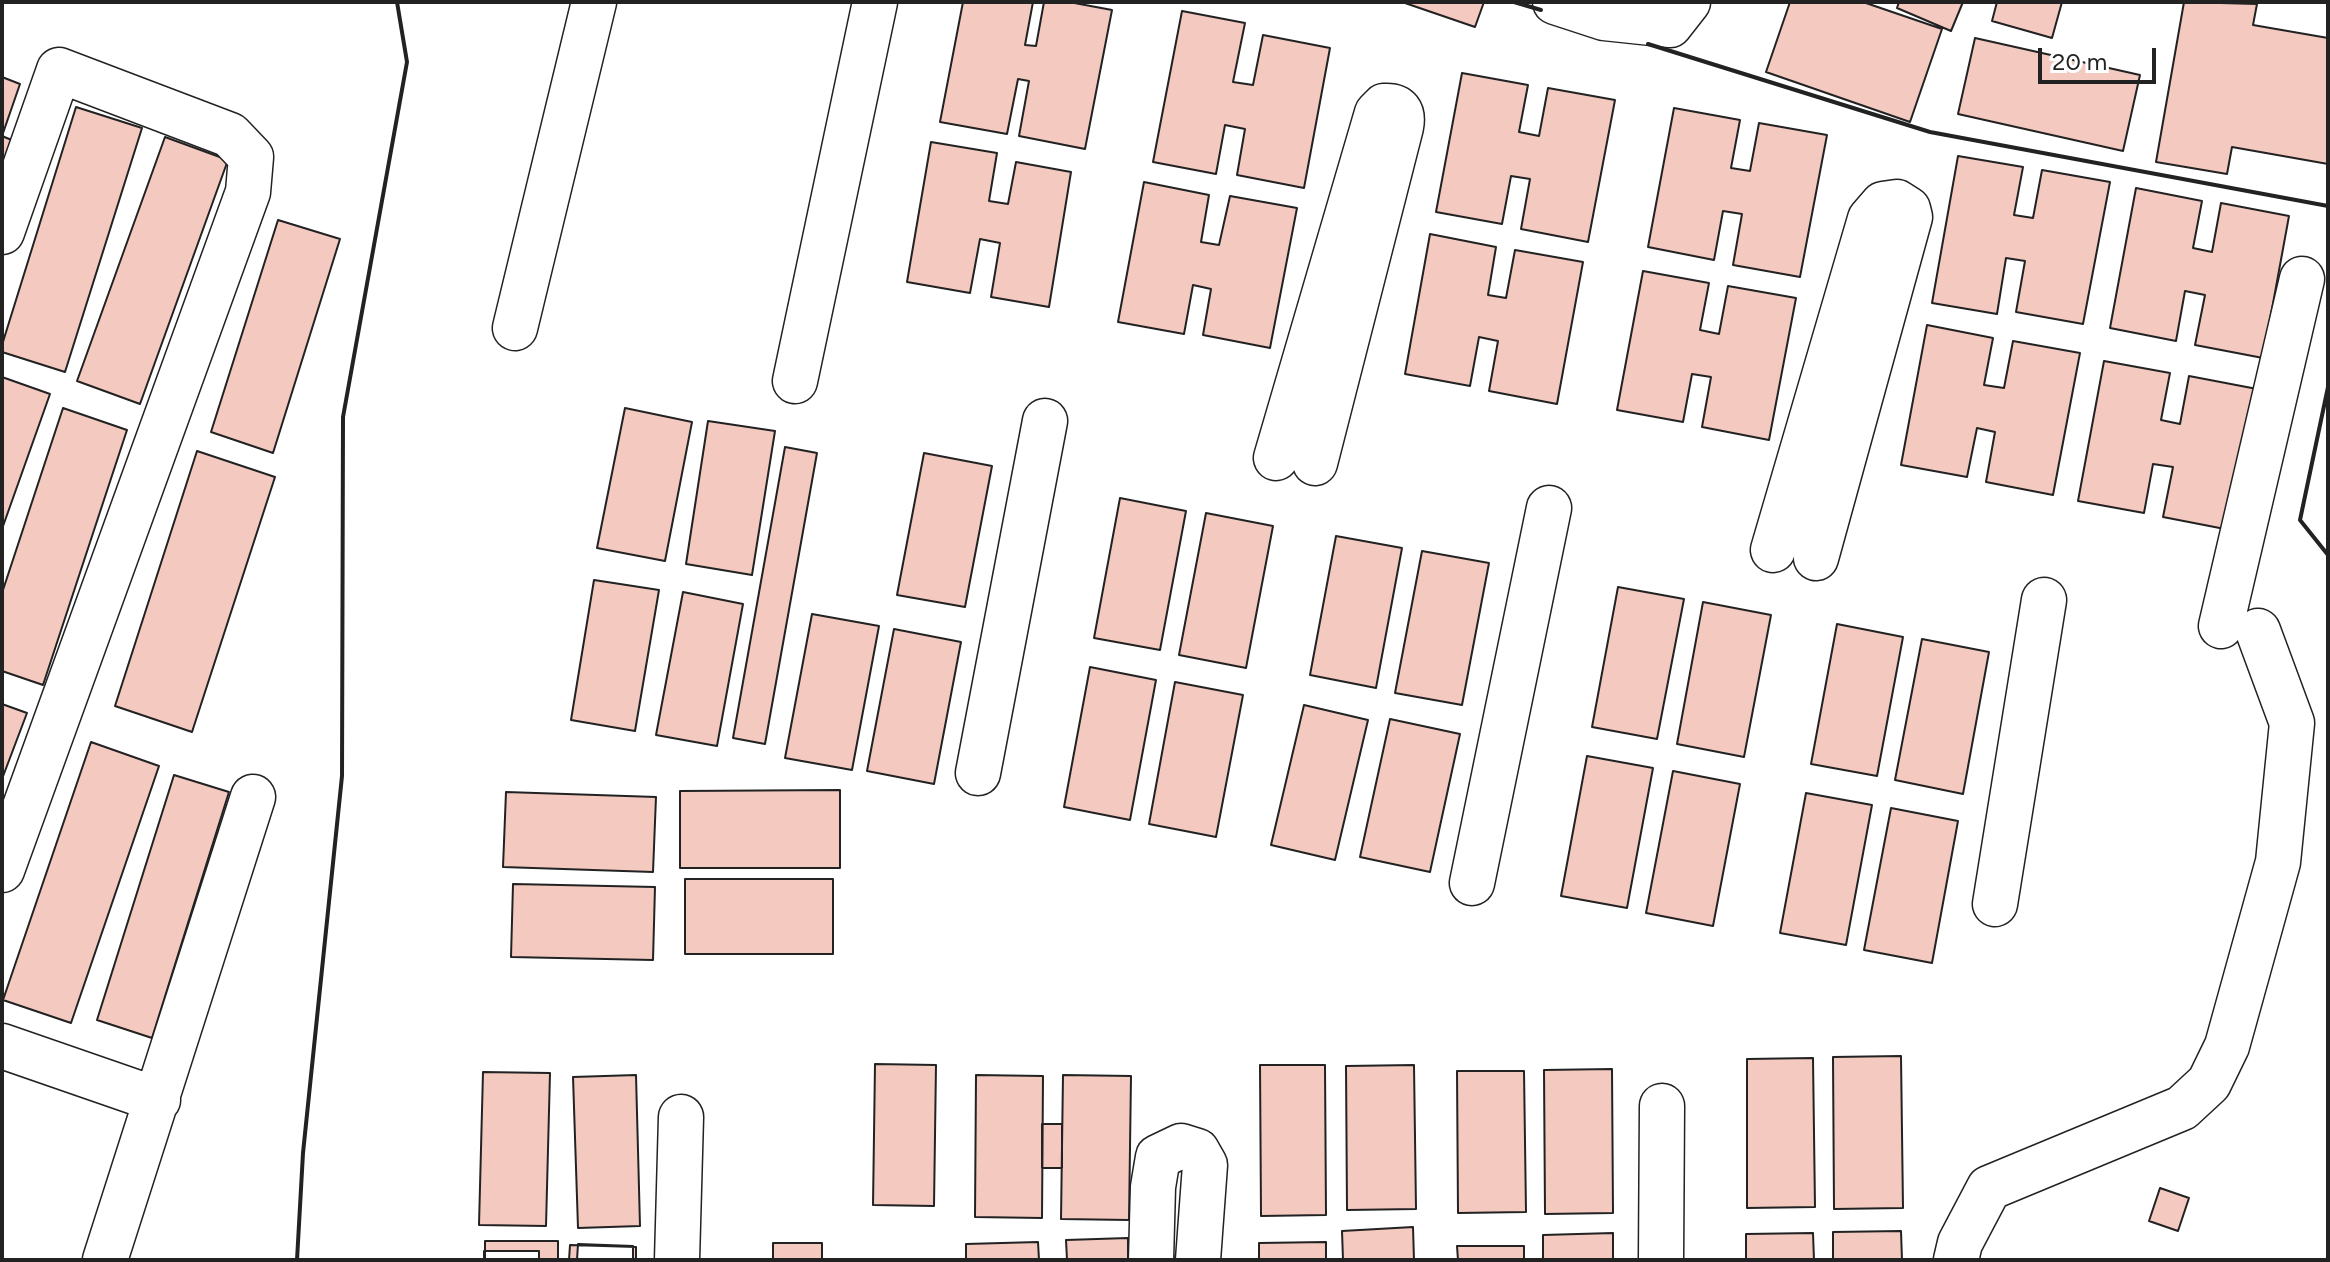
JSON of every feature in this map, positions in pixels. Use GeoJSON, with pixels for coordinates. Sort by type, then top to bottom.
{"type":"FeatureCollection","features":[{"type":"Feature","properties":{"kind":"street"},"geometry":{"type":"LineString","coordinates":[[515,328],[594,2]]}},
{"type":"Feature","properties":{"kind":"street"},"geometry":{"type":"LineString","coordinates":[[795,381],[875,2]]}},
{"type":"Feature","properties":{"kind":"street"},"geometry":{"type":"LineString","coordinates":[[1555,2],[1604,18],[1670,25],[1688,2]]}},
{"type":"Feature","properties":{"kind":"street"},"geometry":{"type":"LineString","coordinates":[[2,232],[59,70],[230,135],[251,157],[248,192],[2,870]]}},
{"type":"Feature","properties":{"kind":"street"},"geometry":{"type":"LineString","coordinates":[[1384,106],[1393,106],[1401,110],[1401,127],[1295,460],[1377,113],[1384,106]]}},
{"type":"Feature","properties":{"kind":"street"},"geometry":{"type":"LineString","coordinates":[[1773,550],[1870,219],[1883,204],[1897,202],[1908,209],[1910,217],[1816,558]]}},
{"type":"Feature","properties":{"kind":"street"},"geometry":{"type":"LineString","coordinates":[[1956,1260],[1960,1243],[1989,1188],[2182,1108],[2209,1083],[2227,1046],[2278,862],[2292,723],[2239,629],[2302,279]]}},
{"type":"Feature","properties":{"kind":"street"},"geometry":{"type":"LineString","coordinates":[[978,773],[1045,421]]}},
{"type":"Feature","properties":{"kind":"street"},"geometry":{"type":"LineString","coordinates":[[1472,883],[1549,508]]}},
{"type":"Feature","properties":{"kind":"street"},"geometry":{"type":"LineString","coordinates":[[1995,904],[2044,600]]}},
{"type":"Feature","properties":{"kind":"street"},"geometry":{"type":"LineString","coordinates":[[105,1260],[253,797]]}},
{"type":"Feature","properties":{"kind":"street"},"geometry":{"type":"LineString","coordinates":[[2,1046],[158,1100]]}},
{"type":"Feature","properties":{"kind":"street"},"geometry":{"type":"LineString","coordinates":[[1661,1260],[1662,1106]]}},
{"type":"Feature","properties":{"kind":"street"},"geometry":{"type":"LineString","coordinates":[[677,1260],[681,1117]]}},
{"type":"Feature","properties":{"kind":"street"},"geometry":{"type":"LineString","coordinates":[[1151,1260],[1153,1187],[1158,1157],[1181,1146],[1197,1151],[1205,1165],[1198,1260]]}},
{"type":"Feature","properties":{"kind":"building"},"geometry":{"type":"Polygon","coordinates":[[[963,2],[1033,2],[1025,45],[1036,46],[1044,2],[1069,2],[1112,10],[1085,149],[1019,136],[1029,81],[1018,79],[1007,134],[940,122],[963,2]]]}},
{"type":"Feature","properties":{"kind":"building"},"geometry":{"type":"Polygon","coordinates":[[[1402,2],[1484,2],[1475,27],[1402,2]]]}},
{"type":"Feature","properties":{"kind":"building"},"geometry":{"type":"Polygon","coordinates":[[[1790,2],[1863,2],[1942,29],[1910,122],[1766,72],[1790,2]]]}},
{"type":"Feature","properties":{"kind":"building"},"geometry":{"type":"Polygon","coordinates":[[[1899,2],[1963,2],[1951,31],[1897,8],[1899,2]]]}},
{"type":"Feature","properties":{"kind":"building"},"geometry":{"type":"Polygon","coordinates":[[[1997,2],[2062,2],[2052,38],[1992,21],[1997,2]]]}},
{"type":"Feature","properties":{"kind":"building"},"geometry":{"type":"Polygon","coordinates":[[[2184,2],[2257,4],[2253,25],[2328,38],[2328,164],[2232,147],[2227,174],[2156,162],[2184,2]]]}},
{"type":"Feature","properties":{"kind":"building"},"geometry":{"type":"Polygon","coordinates":[[[1182,11],[1245,23],[1233,82],[1253,85],[1263,35],[1330,48],[1304,188],[1237,175],[1245,129],[1225,125],[1216,174],[1153,162],[1182,11]]]}},
{"type":"Feature","properties":{"kind":"building"},"geometry":{"type":"Polygon","coordinates":[[[1975,38],[2140,75],[2123,151],[1958,114],[1975,38]]]}},
{"type":"Feature","properties":{"kind":"building"},"geometry":{"type":"Polygon","coordinates":[[[1462,73],[1528,85],[1519,132],[1539,136],[1548,88],[1615,100],[1588,242],[1521,229],[1530,179],[1511,176],[1502,224],[1436,212],[1462,73]]]}},
{"type":"Feature","properties":{"kind":"building"},"geometry":{"type":"Polygon","coordinates":[[[2,77],[20,84],[2,136],[2,77]]]}},
{"type":"Feature","properties":{"kind":"building"},"geometry":{"type":"Polygon","coordinates":[[[76,107],[142,128],[65,372],[2,352],[2,345],[76,107]]]}},
{"type":"Feature","properties":{"kind":"building"},"geometry":{"type":"Polygon","coordinates":[[[1674,108],[1740,120],[1731,168],[1750,171],[1759,123],[1827,135],[1800,277],[1733,265],[1742,214],[1723,211],[1714,260],[1648,247],[1674,108]]]}},
{"type":"Feature","properties":{"kind":"building"},"geometry":{"type":"Polygon","coordinates":[[[2,136],[14,141],[2,175],[2,136]]]}},
{"type":"Feature","properties":{"kind":"building"},"geometry":{"type":"Polygon","coordinates":[[[165,137],[228,160],[140,404],[77,381],[165,137]]]}},
{"type":"Feature","properties":{"kind":"building"},"geometry":{"type":"Polygon","coordinates":[[[931,142],[997,153],[989,201],[1008,204],[1016,162],[1071,172],[1049,307],[991,297],[1000,243],[980,239],[970,293],[907,282],[931,142]]]}},
{"type":"Feature","properties":{"kind":"building"},"geometry":{"type":"Polygon","coordinates":[[[1958,156],[2023,167],[2014,215],[2033,218],[2042,170],[2110,182],[2083,324],[2016,312],[2025,261],[2006,258],[1997,314],[1932,303],[1958,156]]]}},
{"type":"Feature","properties":{"kind":"building"},"geometry":{"type":"Polygon","coordinates":[[[1144,182],[1209,195],[1201,242],[1219,245],[1230,196],[1297,208],[1270,348],[1203,335],[1211,289],[1193,285],[1184,334],[1118,322],[1144,182]]]}},
{"type":"Feature","properties":{"kind":"building"},"geometry":{"type":"Polygon","coordinates":[[[2136,188],[2202,201],[2193,248],[2212,252],[2221,203],[2289,216],[2263,358],[2195,345],[2205,295],[2185,291],[2176,341],[2110,328],[2136,188]]]}},
{"type":"Feature","properties":{"kind":"building"},"geometry":{"type":"Polygon","coordinates":[[[278,220],[340,239],[273,453],[211,432],[278,220]]]}},
{"type":"Feature","properties":{"kind":"building"},"geometry":{"type":"Polygon","coordinates":[[[1430,234],[1496,247],[1488,295],[1506,298],[1515,250],[1583,262],[1557,404],[1489,391],[1498,341],[1479,337],[1470,386],[1405,374],[1430,234]]]}},
{"type":"Feature","properties":{"kind":"building"},"geometry":{"type":"Polygon","coordinates":[[[1643,271],[1709,283],[1700,330],[1719,334],[1728,286],[1796,298],[1769,440],[1702,427],[1711,377],[1692,374],[1683,422],[1617,410],[1643,271]]]}},
{"type":"Feature","properties":{"kind":"building"},"geometry":{"type":"Polygon","coordinates":[[[1927,325],[1993,338],[1984,385],[2004,388],[2013,341],[2080,353],[2053,495],[1986,482],[1995,432],[1977,428],[1967,477],[1901,465],[1927,325]]]}},
{"type":"Feature","properties":{"kind":"building"},"geometry":{"type":"Polygon","coordinates":[[[2104,361],[2170,373],[2161,420],[2180,424],[2189,376],[2257,389],[2230,530],[2163,517],[2173,467],[2153,464],[2144,513],[2078,501],[2104,361]]]}},
{"type":"Feature","properties":{"kind":"building"},"geometry":{"type":"Polygon","coordinates":[[[2,377],[50,394],[2,529],[2,377]]]}},
{"type":"Feature","properties":{"kind":"building"},"geometry":{"type":"Polygon","coordinates":[[[63,408],[127,430],[43,685],[2,671],[2,593],[63,408]]]}},
{"type":"Feature","properties":{"kind":"building"},"geometry":{"type":"Polygon","coordinates":[[[625,408],[692,422],[665,561],[597,548],[625,408]]]}},
{"type":"Feature","properties":{"kind":"building"},"geometry":{"type":"Polygon","coordinates":[[[708,421],[775,431],[752,575],[686,564],[708,421]]]}},
{"type":"Feature","properties":{"kind":"building"},"geometry":{"type":"Polygon","coordinates":[[[785,447],[817,453],[765,744],[733,738],[785,447]]]}},
{"type":"Feature","properties":{"kind":"building"},"geometry":{"type":"Polygon","coordinates":[[[197,451],[275,477],[192,732],[115,706],[197,451]]]}},
{"type":"Feature","properties":{"kind":"building"},"geometry":{"type":"Polygon","coordinates":[[[924,453],[992,466],[965,607],[897,595],[924,453]]]}},
{"type":"Feature","properties":{"kind":"building"},"geometry":{"type":"Polygon","coordinates":[[[1120,498],[1186,511],[1160,650],[1094,638],[1120,498]]]}},
{"type":"Feature","properties":{"kind":"building"},"geometry":{"type":"Polygon","coordinates":[[[1206,513],[1273,526],[1246,668],[1179,655],[1206,513]]]}},
{"type":"Feature","properties":{"kind":"building"},"geometry":{"type":"Polygon","coordinates":[[[1336,536],[1402,548],[1376,688],[1310,675],[1336,536]]]}},
{"type":"Feature","properties":{"kind":"building"},"geometry":{"type":"Polygon","coordinates":[[[1422,551],[1489,563],[1462,705],[1395,693],[1422,551]]]}},
{"type":"Feature","properties":{"kind":"building"},"geometry":{"type":"Polygon","coordinates":[[[594,580],[659,590],[635,731],[571,720],[594,580]]]}},
{"type":"Feature","properties":{"kind":"building"},"geometry":{"type":"Polygon","coordinates":[[[1618,587],[1684,599],[1657,739],[1592,727],[1618,587]]]}},
{"type":"Feature","properties":{"kind":"building"},"geometry":{"type":"Polygon","coordinates":[[[683,592],[743,604],[717,746],[656,735],[683,592]]]}},
{"type":"Feature","properties":{"kind":"building"},"geometry":{"type":"Polygon","coordinates":[[[1703,602],[1771,615],[1744,757],[1677,744],[1703,602]]]}},
{"type":"Feature","properties":{"kind":"building"},"geometry":{"type":"Polygon","coordinates":[[[812,614],[879,626],[852,770],[785,758],[812,614]]]}},
{"type":"Feature","properties":{"kind":"building"},"geometry":{"type":"Polygon","coordinates":[[[1837,624],[1903,637],[1877,776],[1811,764],[1837,624]]]}},
{"type":"Feature","properties":{"kind":"building"},"geometry":{"type":"Polygon","coordinates":[[[894,629],[961,642],[934,784],[867,771],[894,629]]]}},
{"type":"Feature","properties":{"kind":"building"},"geometry":{"type":"Polygon","coordinates":[[[1922,639],[1989,652],[1963,794],[1895,780],[1922,639]]]}},
{"type":"Feature","properties":{"kind":"building"},"geometry":{"type":"Polygon","coordinates":[[[1090,667],[1156,680],[1130,820],[1064,807],[1090,667]]]}},
{"type":"Feature","properties":{"kind":"building"},"geometry":{"type":"Polygon","coordinates":[[[1175,682],[1243,695],[1216,837],[1149,824],[1175,682]]]}},
{"type":"Feature","properties":{"kind":"building"},"geometry":{"type":"Polygon","coordinates":[[[2,704],[27,713],[2,779],[2,704]]]}},
{"type":"Feature","properties":{"kind":"building"},"geometry":{"type":"Polygon","coordinates":[[[1304,705],[1368,720],[1335,860],[1271,845],[1304,705]]]}},
{"type":"Feature","properties":{"kind":"building"},"geometry":{"type":"Polygon","coordinates":[[[1390,719],[1460,734],[1430,872],[1360,857],[1390,719]]]}},
{"type":"Feature","properties":{"kind":"building"},"geometry":{"type":"Polygon","coordinates":[[[91,742],[159,766],[71,1023],[3,1000],[91,742]]]}},
{"type":"Feature","properties":{"kind":"building"},"geometry":{"type":"Polygon","coordinates":[[[1587,756],[1653,768],[1627,908],[1561,896],[1587,756]]]}},
{"type":"Feature","properties":{"kind":"building"},"geometry":{"type":"Polygon","coordinates":[[[1673,771],[1740,784],[1713,926],[1646,913],[1673,771]]]}},
{"type":"Feature","properties":{"kind":"building"},"geometry":{"type":"Polygon","coordinates":[[[174,775],[229,792],[152,1038],[97,1020],[174,775]]]}},
{"type":"Feature","properties":{"kind":"building"},"geometry":{"type":"Polygon","coordinates":[[[840,790],[840,868],[680,868],[680,791],[840,790]]]}},
{"type":"Feature","properties":{"kind":"building"},"geometry":{"type":"Polygon","coordinates":[[[506,792],[656,797],[653,872],[503,867],[506,792]]]}},
{"type":"Feature","properties":{"kind":"building"},"geometry":{"type":"Polygon","coordinates":[[[1806,793],[1872,805],[1846,945],[1780,933],[1806,793]]]}},
{"type":"Feature","properties":{"kind":"building"},"geometry":{"type":"Polygon","coordinates":[[[1891,808],[1958,821],[1932,963],[1864,950],[1891,808]]]}},
{"type":"Feature","properties":{"kind":"building"},"geometry":{"type":"Polygon","coordinates":[[[685,879],[833,879],[833,954],[685,954],[685,879]]]}},
{"type":"Feature","properties":{"kind":"building"},"geometry":{"type":"Polygon","coordinates":[[[513,884],[655,887],[653,960],[511,957],[513,884]]]}},
{"type":"Feature","properties":{"kind":"building"},"geometry":{"type":"Polygon","coordinates":[[[1901,1056],[1903,1208],[1834,1209],[1833,1057],[1901,1056]]]}},
{"type":"Feature","properties":{"kind":"building"},"geometry":{"type":"Polygon","coordinates":[[[1813,1058],[1815,1207],[1747,1208],[1747,1059],[1813,1058]]]}},
{"type":"Feature","properties":{"kind":"building"},"geometry":{"type":"Polygon","coordinates":[[[875,1064],[936,1065],[934,1206],[873,1205],[875,1064]]]}},
{"type":"Feature","properties":{"kind":"building"},"geometry":{"type":"Polygon","coordinates":[[[1260,1065],[1325,1065],[1326,1215],[1261,1216],[1260,1065]]]}},
{"type":"Feature","properties":{"kind":"building"},"geometry":{"type":"Polygon","coordinates":[[[1414,1065],[1416,1209],[1347,1210],[1346,1066],[1414,1065]]]}},
{"type":"Feature","properties":{"kind":"building"},"geometry":{"type":"Polygon","coordinates":[[[1612,1069],[1613,1213],[1545,1214],[1544,1070],[1612,1069]]]}},
{"type":"Feature","properties":{"kind":"building"},"geometry":{"type":"Polygon","coordinates":[[[1457,1071],[1524,1071],[1526,1212],[1458,1213],[1457,1071]]]}},
{"type":"Feature","properties":{"kind":"building"},"geometry":{"type":"Polygon","coordinates":[[[483,1072],[550,1073],[546,1226],[479,1225],[483,1072]]]}},
{"type":"Feature","properties":{"kind":"building"},"geometry":{"type":"Polygon","coordinates":[[[636,1075],[640,1226],[578,1228],[573,1077],[636,1075]]]}},
{"type":"Feature","properties":{"kind":"building"},"geometry":{"type":"Polygon","coordinates":[[[976,1075],[1043,1076],[1042,1218],[975,1217],[976,1075]]]}},
{"type":"Feature","properties":{"kind":"building"},"geometry":{"type":"Polygon","coordinates":[[[1063,1075],[1131,1076],[1129,1220],[1061,1219],[1063,1075]]]}},
{"type":"Feature","properties":{"kind":"building"},"geometry":{"type":"Polygon","coordinates":[[[1042,1124],[1062,1124],[1062,1168],[1042,1168],[1042,1124]]]}},
{"type":"Feature","properties":{"kind":"building"},"geometry":{"type":"Polygon","coordinates":[[[2160,1188],[2189,1198],[2178,1231],[2149,1221],[2160,1188]]]}},
{"type":"Feature","properties":{"kind":"building"},"geometry":{"type":"Polygon","coordinates":[[[1413,1227],[1414,1260],[1343,1260],[1342,1231],[1413,1227]]]}},
{"type":"Feature","properties":{"kind":"building"},"geometry":{"type":"Polygon","coordinates":[[[1901,1231],[1902,1260],[1833,1260],[1833,1232],[1901,1231]]]}},
{"type":"Feature","properties":{"kind":"building"},"geometry":{"type":"Polygon","coordinates":[[[1613,1233],[1613,1260],[1543,1260],[1543,1235],[1613,1233]]]}},
{"type":"Feature","properties":{"kind":"building"},"geometry":{"type":"Polygon","coordinates":[[[1813,1233],[1814,1260],[1746,1260],[1746,1234],[1813,1233]]]}},
{"type":"Feature","properties":{"kind":"building"},"geometry":{"type":"Polygon","coordinates":[[[1128,1238],[1128,1260],[1067,1260],[1066,1240],[1128,1238]]]}},
{"type":"Feature","properties":{"kind":"building"},"geometry":{"type":"Polygon","coordinates":[[[485,1241],[558,1241],[558,1260],[485,1260],[485,1241]]]}},
{"type":"Feature","properties":{"kind":"building"},"geometry":{"type":"Polygon","coordinates":[[[1038,1242],[1039,1260],[966,1260],[966,1244],[1038,1242]]]}},
{"type":"Feature","properties":{"kind":"building"},"geometry":{"type":"Polygon","coordinates":[[[1326,1242],[1326,1260],[1259,1260],[1259,1243],[1326,1242]]]}},
{"type":"Feature","properties":{"kind":"building"},"geometry":{"type":"Polygon","coordinates":[[[773,1243],[822,1243],[822,1260],[773,1260],[773,1243]]]}},
{"type":"Feature","properties":{"kind":"building"},"geometry":{"type":"Polygon","coordinates":[[[578,1244],[633,1246],[633,1260],[577,1260],[578,1244]]]}},
{"type":"Feature","properties":{"kind":"building"},"geometry":{"type":"Polygon","coordinates":[[[570,1245],[636,1247],[636,1260],[569,1260],[570,1245]]]}},
{"type":"Feature","properties":{"kind":"building"},"geometry":{"type":"Polygon","coordinates":[[[1457,1246],[1524,1246],[1524,1260],[1458,1260],[1457,1246]]]}},
{"type":"Feature","properties":{"kind":"building"},"geometry":{"type":"Polygon","coordinates":[[[484,1251],[539,1251],[539,1260],[484,1260],[484,1251]]]}},
{"type":"Feature","properties":{"kind":"wall"},"geometry":{"type":"LineString","coordinates":[[297,1260],[303,1153],[342,776],[343,417],[407,62],[397,2]]}},
{"type":"Feature","properties":{"kind":"wall"},"geometry":{"type":"LineString","coordinates":[[1514,2],[1541,10]]}},
{"type":"Feature","properties":{"kind":"wall"},"geometry":{"type":"LineString","coordinates":[[1648,44],[1930,132],[2328,206]]}},
{"type":"Feature","properties":{"kind":"wall"},"geometry":{"type":"LineString","coordinates":[[2328,387],[2300,520],[2328,555]]}}]}
